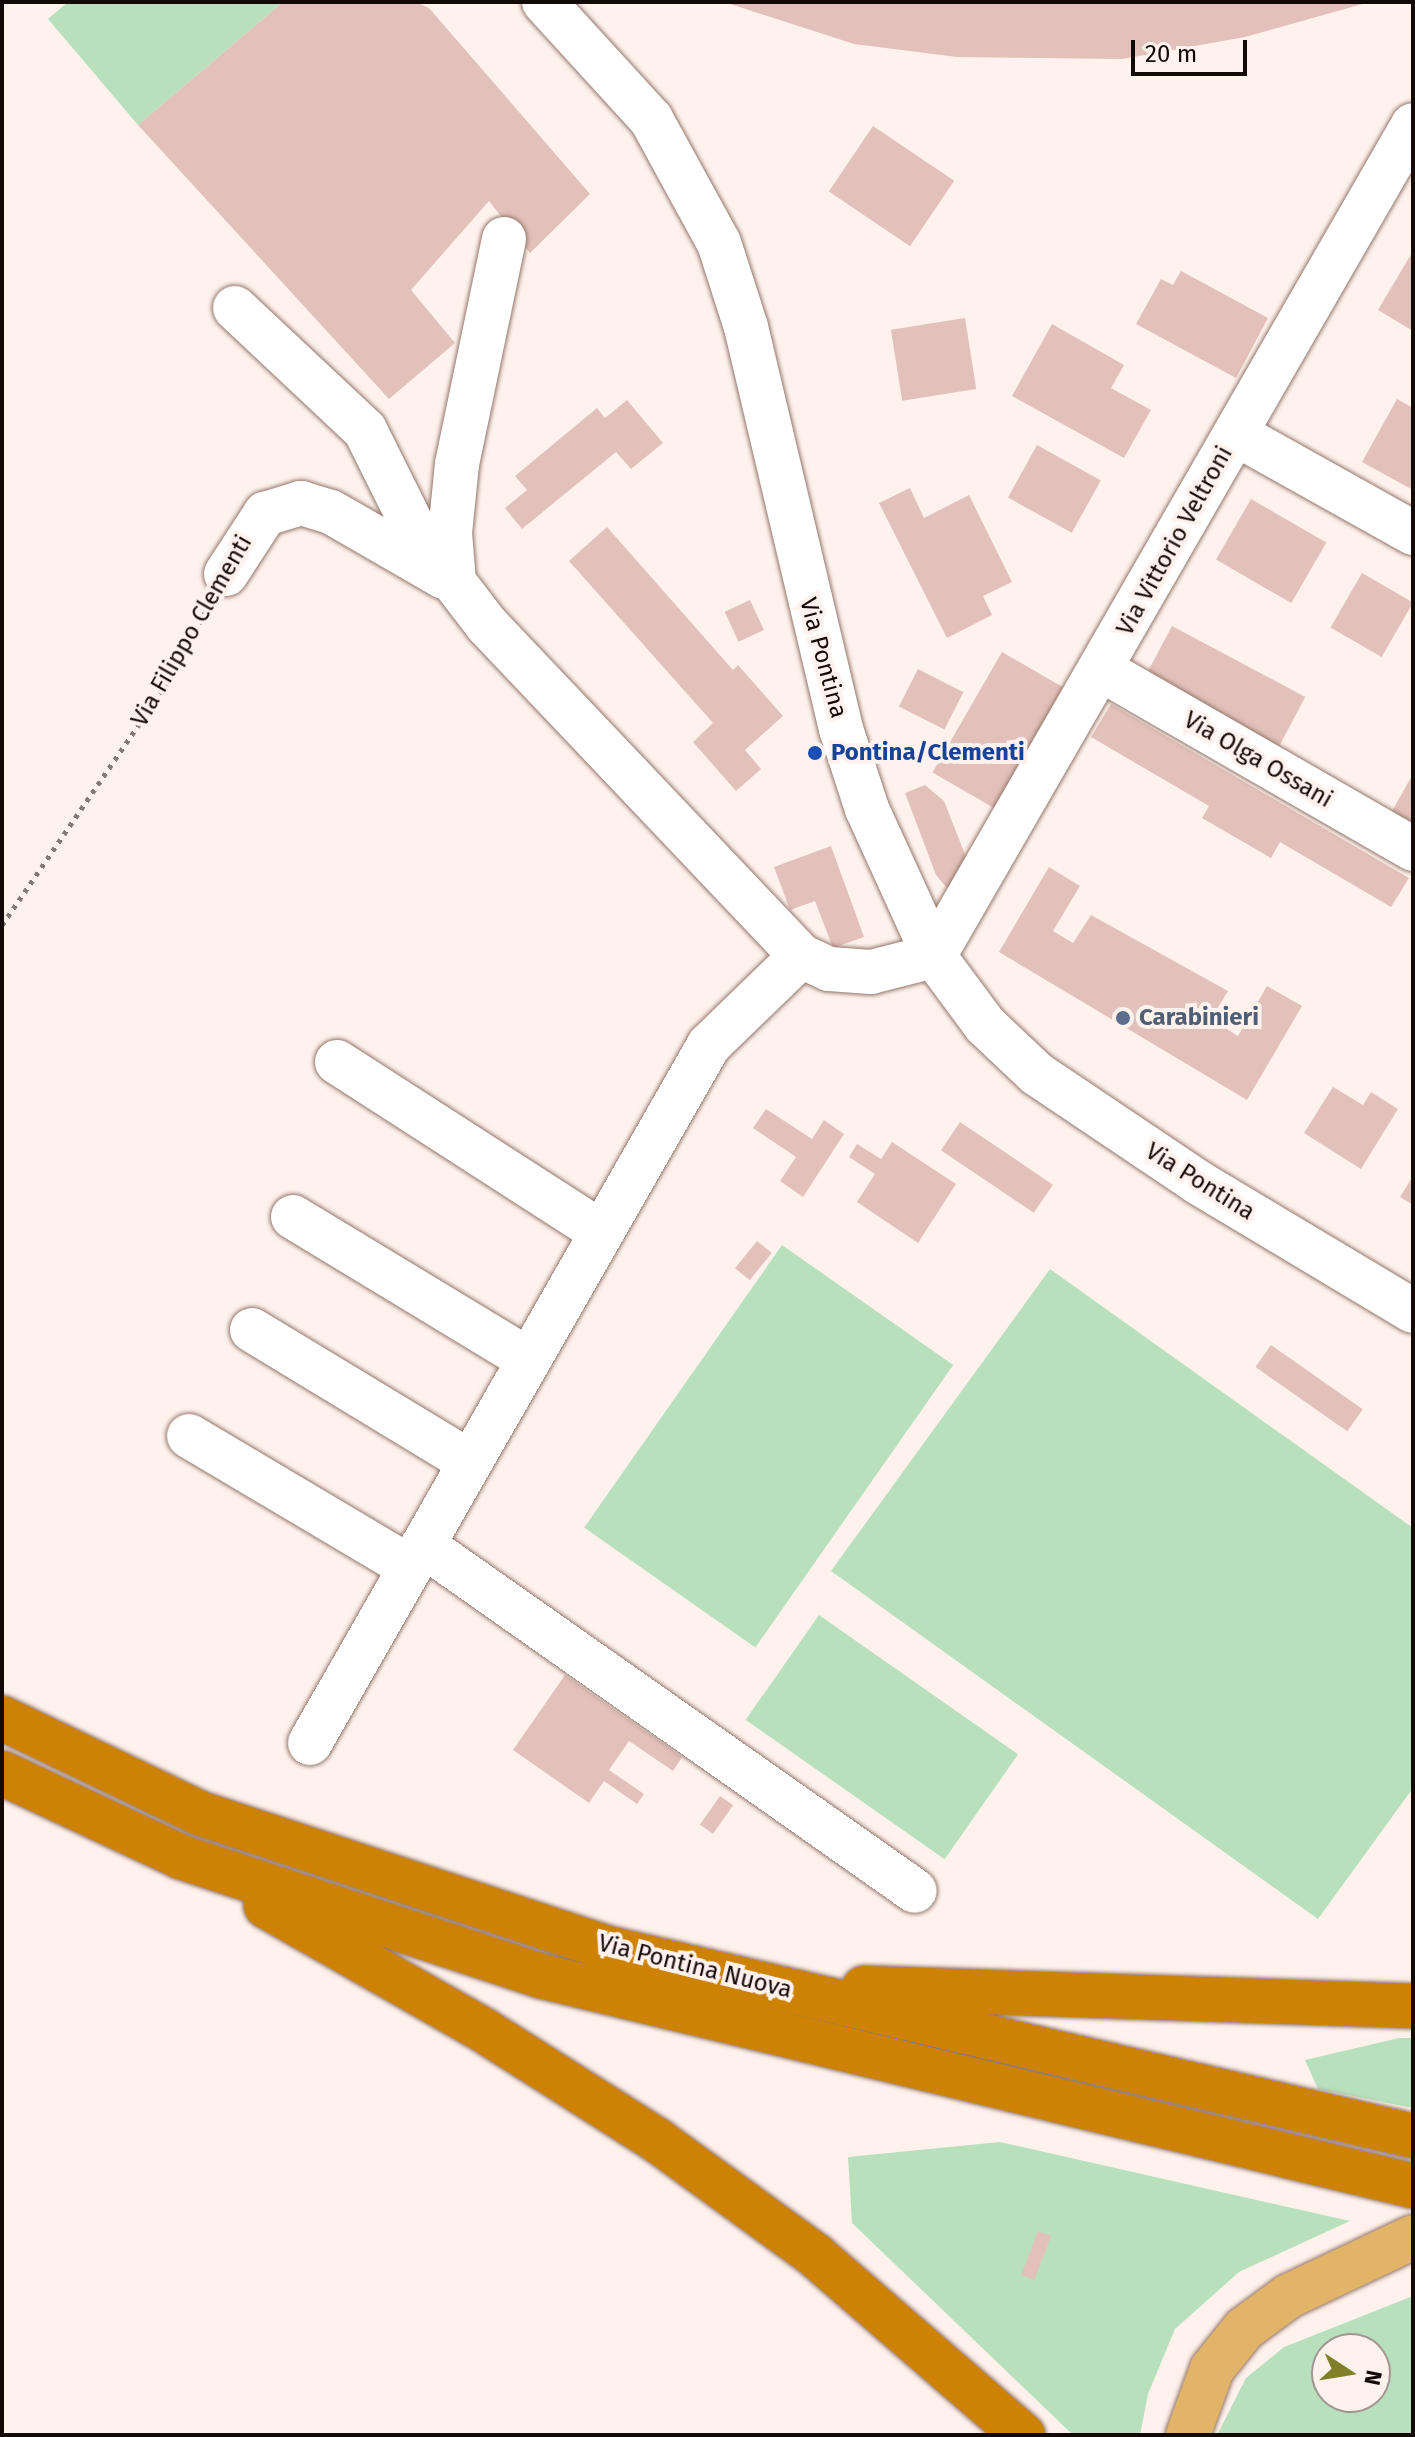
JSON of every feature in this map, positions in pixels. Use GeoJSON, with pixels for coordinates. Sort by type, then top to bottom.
{"type":"FeatureCollection","features":[{"type":"Feature","properties":{"kind":"highway","name":"Via Pontina Nuova"},"geometry":{"type":"LineString","coordinates":[[2,1718],[199,1813],[603,1947],[1413,2136]]}},
{"type":"Feature","properties":{"kind":"highway","name":"Via Pontina Nuova"},"geometry":{"type":"LineString","coordinates":[[2,1773],[181,1857],[541,1976],[1413,2186]]}},
{"type":"Feature","properties":{"kind":"highway"},"geometry":{"type":"LineString","coordinates":[[181,1857],[485,2031],[658,2141],[816,2256],[1023,2435]]}},
{"type":"Feature","properties":{"kind":"highway"},"geometry":{"type":"LineString","coordinates":[[762,1984],[1413,2006]]}},
{"type":"Feature","properties":{"kind":"main road"},"geometry":{"type":"LineString","coordinates":[[1188,2435],[1212,2369],[1244,2329],[1289,2296],[1413,2237]]}},
{"type":"Feature","properties":{"kind":"street","name":"Via Pontina"},"geometry":{"type":"LineString","coordinates":[[544,2],[651,119],[719,243],[749,337],[841,729],[867,809],[934,956],[985,1025],[1037,1074],[1199,1183],[1413,1311]]}},
{"type":"Feature","properties":{"kind":"street","name":"Via Vittorio Veltroni"},"geometry":{"type":"LineString","coordinates":[[934,956],[1102,670],[1413,125]]}},
{"type":"Feature","properties":{"kind":"street"},"geometry":{"type":"LineString","coordinates":[[454,582],[450,533],[457,464],[504,239]]}},
{"type":"Feature","properties":{"kind":"street","name":"Via Filippo Clementi"},"geometry":{"type":"LineString","coordinates":[[235,308],[365,430],[422,545],[487,625],[801,956],[829,969],[860,973],[934,956]]}},
{"type":"Feature","properties":{"kind":"street"},"geometry":{"type":"LineString","coordinates":[[1236,434],[1413,533]]}},
{"type":"Feature","properties":{"kind":"street","name":"Via Filippo Clementi"},"geometry":{"type":"LineString","coordinates":[[226,574],[265,514],[301,503],[331,512],[454,582]]}},
{"type":"Feature","properties":{"kind":"street","name":"Via Olga Ossani"},"geometry":{"type":"LineString","coordinates":[[1102,670],[1413,849]]}},
{"type":"Feature","properties":{"kind":"street"},"geometry":{"type":"LineString","coordinates":[[310,1743],[709,1045],[801,956]]}},
{"type":"Feature","properties":{"kind":"street"},"geometry":{"type":"LineString","coordinates":[[337,1062],[601,1232]]}},
{"type":"Feature","properties":{"kind":"street"},"geometry":{"type":"LineString","coordinates":[[293,1217],[529,1360]]}},
{"type":"Feature","properties":{"kind":"street"},"geometry":{"type":"LineString","coordinates":[[252,1330],[470,1462]]}},
{"type":"Feature","properties":{"kind":"street"},"geometry":{"type":"LineString","coordinates":[[189,1436],[417,1556],[915,1891]]}},
{"type":"Feature","properties":{"kind":"path","name":"Via Filippo Clementi"},"geometry":{"type":"LineString","coordinates":[[2,925],[166,685],[226,574]]}},
{"type":"Feature","properties":{"kind":"green space"},"geometry":{"type":"Polygon","coordinates":[[[68,2],[283,2],[138,125],[48,19],[68,2]]]}},
{"type":"Feature","properties":{"kind":"green space"},"geometry":{"type":"Polygon","coordinates":[[[782,1245],[953,1365],[755,1647],[584,1528],[782,1245]]]}},
{"type":"Feature","properties":{"kind":"green space"},"geometry":{"type":"Polygon","coordinates":[[[1050,1269],[1413,1528],[1413,1788],[1318,1919],[831,1571],[1050,1269]]]}},
{"type":"Feature","properties":{"kind":"green space"},"geometry":{"type":"Polygon","coordinates":[[[819,1615],[1018,1754],[945,1859],[746,1720],[819,1615]]]}},
{"type":"Feature","properties":{"kind":"green space"},"geometry":{"type":"Polygon","coordinates":[[[1399,2038],[1413,2038],[1413,2108],[1318,2089],[1305,2060],[1399,2038]]]}},
{"type":"Feature","properties":{"kind":"green space"},"geometry":{"type":"Polygon","coordinates":[[[1000,2142],[1350,2221],[1239,2272],[1175,2329],[1148,2394],[1140,2435],[1073,2435],[852,2223],[848,2157],[1000,2142]]]}},
{"type":"Feature","properties":{"kind":"green space"},"geometry":{"type":"Polygon","coordinates":[[[1413,2296],[1413,2435],[1217,2435],[1246,2378],[1284,2347],[1311,2336],[1311,2413],[1391,2413],[1391,2333],[1319,2333],[1413,2296]]]}},
{"type":"Feature","properties":{"kind":"building"},"geometry":{"type":"Polygon","coordinates":[[[283,2],[416,2],[429,8],[590,194],[530,253],[489,201],[411,290],[455,343],[389,399],[138,125],[283,2]]]}},
{"type":"Feature","properties":{"kind":"building"},"geometry":{"type":"Polygon","coordinates":[[[724,2],[1366,3],[1245,37],[1122,59],[957,57],[854,44],[724,2]]]}},
{"type":"Feature","properties":{"kind":"building"},"geometry":{"type":"Polygon","coordinates":[[[873,126],[954,181],[910,246],[829,191],[873,126]]]}},
{"type":"Feature","properties":{"kind":"building"},"geometry":{"type":"Polygon","coordinates":[[[1413,251],[1413,331],[1378,310],[1413,251]]]}},
{"type":"Feature","properties":{"kind":"building"},"geometry":{"type":"Polygon","coordinates":[[[1181,271],[1268,318],[1236,378],[1136,324],[1161,279],[1173,285],[1181,271]]]}},
{"type":"Feature","properties":{"kind":"building"},"geometry":{"type":"Polygon","coordinates":[[[965,318],[976,389],[902,401],[891,330],[965,318]]]}},
{"type":"Feature","properties":{"kind":"building"},"geometry":{"type":"Polygon","coordinates":[[[1052,324],[1124,365],[1111,388],[1151,410],[1124,458],[1012,396],[1052,324]]]}},
{"type":"Feature","properties":{"kind":"building"},"geometry":{"type":"Polygon","coordinates":[[[1397,399],[1413,408],[1413,490],[1362,462],[1397,399]]]}},
{"type":"Feature","properties":{"kind":"building"},"geometry":{"type":"Polygon","coordinates":[[[627,400],[663,443],[631,469],[616,452],[522,529],[505,508],[527,490],[515,476],[597,408],[605,418],[627,400]]]}},
{"type":"Feature","properties":{"kind":"building"},"geometry":{"type":"Polygon","coordinates":[[[1037,445],[1101,480],[1072,533],[1008,497],[1037,445]]]}},
{"type":"Feature","properties":{"kind":"building"},"geometry":{"type":"Polygon","coordinates":[[[910,488],[924,518],[969,495],[1012,582],[983,596],[992,615],[947,638],[879,503],[910,488]]]}},
{"type":"Feature","properties":{"kind":"building"},"geometry":{"type":"Polygon","coordinates":[[[1251,499],[1326,542],[1291,603],[1216,560],[1251,499]]]}},
{"type":"Feature","properties":{"kind":"building"},"geometry":{"type":"Polygon","coordinates":[[[607,527],[733,670],[738,665],[783,716],[745,750],[761,769],[736,791],[693,742],[713,723],[569,561],[607,527]]]}},
{"type":"Feature","properties":{"kind":"building"},"geometry":{"type":"Polygon","coordinates":[[[1362,573],[1413,602],[1382,657],[1330,628],[1362,573]]]}},
{"type":"Feature","properties":{"kind":"building"},"geometry":{"type":"Polygon","coordinates":[[[750,600],[764,630],[739,642],[725,612],[750,600]]]}},
{"type":"Feature","properties":{"kind":"building"},"geometry":{"type":"Polygon","coordinates":[[[1172,626],[1305,697],[1279,746],[1146,675],[1172,626]]]}},
{"type":"Feature","properties":{"kind":"building"},"geometry":{"type":"Polygon","coordinates":[[[1002,652],[1070,691],[1000,811],[932,772],[1002,652]]]}},
{"type":"Feature","properties":{"kind":"building"},"geometry":{"type":"Polygon","coordinates":[[[918,669],[963,692],[944,730],[899,706],[918,669]]]}},
{"type":"Feature","properties":{"kind":"building"},"geometry":{"type":"Polygon","coordinates":[[[1111,704],[1409,878],[1391,907],[1280,842],[1271,858],[1202,818],[1209,806],[1091,737],[1111,704]]]}},
{"type":"Feature","properties":{"kind":"building"},"geometry":{"type":"Polygon","coordinates":[[[1413,774],[1413,832],[1388,818],[1413,774]]]}},
{"type":"Feature","properties":{"kind":"building"},"geometry":{"type":"Polygon","coordinates":[[[925,785],[944,801],[970,867],[953,895],[936,875],[905,793],[925,785]]]}},
{"type":"Feature","properties":{"kind":"building"},"geometry":{"type":"Polygon","coordinates":[[[831,846],[864,937],[833,948],[815,901],[790,910],[774,867],[831,846]]]}},
{"type":"Feature","properties":{"kind":"building"},"geometry":{"type":"Polygon","coordinates":[[[1049,867],[1080,886],[1053,931],[1073,943],[1091,915],[1228,991],[1211,1019],[1238,1036],[1267,986],[1302,1006],[1247,1100],[999,952],[1049,867]]]}},
{"type":"Feature","properties":{"kind":"building"},"geometry":{"type":"Polygon","coordinates":[[[1333,1087],[1363,1105],[1371,1092],[1398,1109],[1361,1169],[1304,1133],[1333,1087]]]}},
{"type":"Feature","properties":{"kind":"building"},"geometry":{"type":"Polygon","coordinates":[[[766,1109],[812,1139],[824,1120],[844,1134],[803,1197],[780,1181],[796,1157],[753,1128],[766,1109]]]}},
{"type":"Feature","properties":{"kind":"building"},"geometry":{"type":"Polygon","coordinates":[[[960,1122],[1053,1185],[1034,1213],[941,1150],[960,1122]]]}},
{"type":"Feature","properties":{"kind":"building"},"geometry":{"type":"Polygon","coordinates":[[[892,1142],[956,1184],[918,1243],[857,1202],[875,1174],[849,1157],[857,1144],[881,1159],[892,1142]]]}},
{"type":"Feature","properties":{"kind":"building"},"geometry":{"type":"Polygon","coordinates":[[[1413,1176],[1413,1205],[1400,1197],[1413,1176]]]}},
{"type":"Feature","properties":{"kind":"building"},"geometry":{"type":"Polygon","coordinates":[[[757,1241],[772,1253],[750,1280],[735,1268],[757,1241]]]}},
{"type":"Feature","properties":{"kind":"building"},"geometry":{"type":"Polygon","coordinates":[[[1271,1345],[1363,1409],[1347,1431],[1256,1367],[1271,1345]]]}},
{"type":"Feature","properties":{"kind":"building"},"geometry":{"type":"Polygon","coordinates":[[[565,1675],[682,1757],[673,1771],[629,1741],[609,1770],[644,1794],[637,1804],[604,1781],[589,1803],[513,1750],[565,1675]]]}},
{"type":"Feature","properties":{"kind":"building"},"geometry":{"type":"Polygon","coordinates":[[[720,1796],[733,1805],[713,1834],[700,1825],[720,1796]]]}},
{"type":"Feature","properties":{"kind":"building"},"geometry":{"type":"Polygon","coordinates":[[[1038,2231],[1051,2236],[1034,2280],[1021,2275],[1038,2231]]]}},
{"type":"Feature","properties":{"kind":"place","name":"Pontina/Clementi"},"geometry":{"type":"Point","coordinates":[815,753]}},
{"type":"Feature","properties":{"kind":"place","name":"Carabinieri"},"geometry":{"type":"Point","coordinates":[1123,1018]}}]}
